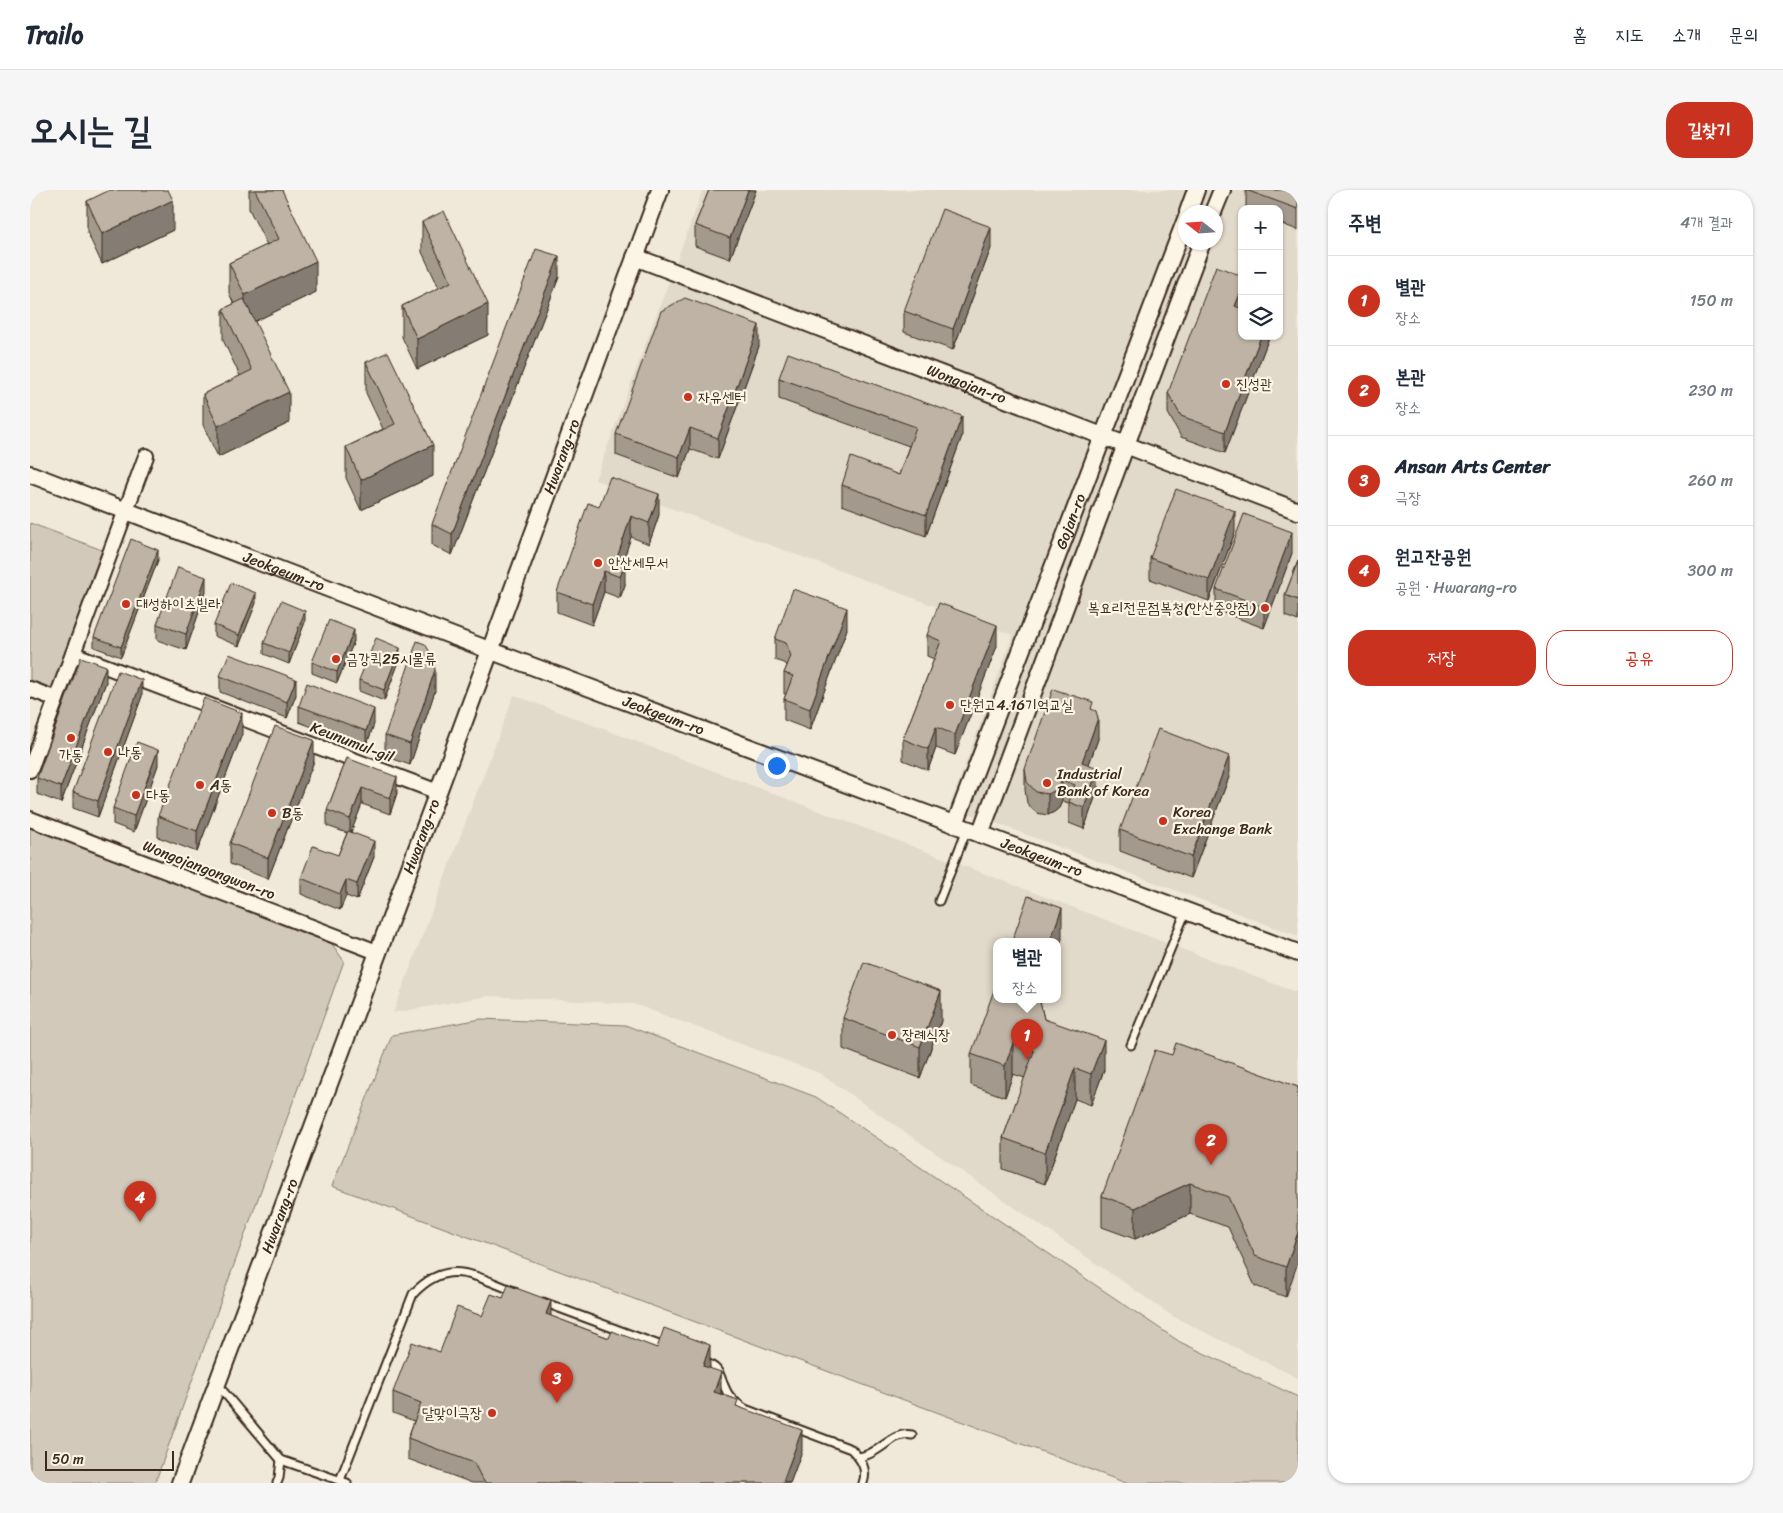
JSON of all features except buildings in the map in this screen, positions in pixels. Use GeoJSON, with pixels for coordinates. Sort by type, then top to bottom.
{"type":"FeatureCollection","features":[{"type":"Feature","properties":{"kind":"street","name":"Hwarang-ro"},"geometry":{"type":"LineString","coordinates":[[180,1483],[660,190]]}},
{"type":"Feature","properties":{"kind":"street"},"geometry":{"type":"LineString","coordinates":[[1191,205],[1196,190]]}},
{"type":"Feature","properties":{"kind":"street"},"geometry":{"type":"LineString","coordinates":[[1216,205],[1222,190]]}},
{"type":"Feature","properties":{"kind":"street","name":"Gojan-ro"},"geometry":{"type":"LineString","coordinates":[[967,829],[1102,437],[1178,240]]}},
{"type":"Feature","properties":{"kind":"street","name":"Gojan-ro"},"geometry":{"type":"LineString","coordinates":[[967,829],[1126,445],[1199,250]]}},
{"type":"Feature","properties":{"kind":"street","name":"Wongojan-ro"},"geometry":{"type":"LineString","coordinates":[[635,257],[1298,511]]}},
{"type":"Feature","properties":{"kind":"street"},"geometry":{"type":"LineString","coordinates":[[30,770],[146,456]]}},
{"type":"Feature","properties":{"kind":"street","name":"Jeokgeum-ro"},"geometry":{"type":"LineString","coordinates":[[30,474],[489,650],[1298,953]]}},
{"type":"Feature","properties":{"kind":"street","name":"Keunumul-gil"},"geometry":{"type":"LineString","coordinates":[[73,654],[438,792]]}},
{"type":"Feature","properties":{"kind":"street"},"geometry":{"type":"LineString","coordinates":[[30,689],[56,699]]}},
{"type":"Feature","properties":{"kind":"street","name":"Wongojangongwon-ro"},"geometry":{"type":"LineString","coordinates":[[30,819],[377,952]]}},
{"type":"Feature","properties":{"kind":"lane"},"geometry":{"type":"LineString","coordinates":[[938,901],[967,829]]}},
{"type":"Feature","properties":{"kind":"lane"},"geometry":{"type":"LineString","coordinates":[[1131,1045],[1186,911]]}},
{"type":"Feature","properties":{"kind":"lane"},"geometry":{"type":"LineString","coordinates":[[217,1384],[281,1460],[344,1482],[413,1294],[422,1284],[447,1272],[463,1272],[519,1293]]}},
{"type":"Feature","properties":{"kind":"lane"},"geometry":{"type":"LineString","coordinates":[[537,1300],[677,1352]]}},
{"type":"Feature","properties":{"kind":"lane"},"geometry":{"type":"LineString","coordinates":[[695,1358],[714,1365],[722,1376],[726,1391],[734,1402],[745,1409],[851,1449],[860,1457],[864,1467],[865,1476],[863,1483]]}},
{"type":"Feature","properties":{"kind":"lane"},"geometry":{"type":"LineString","coordinates":[[860,1457],[872,1452],[897,1436],[912,1435]]}},
{"type":"Feature","properties":{"kind":"lane"},"geometry":{"type":"LineString","coordinates":[[277,1483],[281,1460]]}},
{"type":"Feature","properties":{"kind":"shaded area"},"geometry":{"type":"Polygon","coordinates":[[[703,190],[1298,190],[1298,936],[950,806],[1013,635],[595,480],[703,190]]]}},
{"type":"Feature","properties":{"kind":"shaded area"},"geometry":{"type":"Polygon","coordinates":[[[30,523],[102,550],[52,688],[30,680],[30,523]]]}},
{"type":"Feature","properties":{"kind":"shaded area"},"geometry":{"type":"Polygon","coordinates":[[[514,695],[1298,993],[1298,1378],[1174,1317],[819,1073],[634,1004],[488,996],[393,1013],[514,695]]]}},
{"type":"Feature","properties":{"kind":"shaded area"},"geometry":{"type":"Polygon","coordinates":[[[30,826],[329,940],[344,961],[155,1483],[30,1483],[30,826]]]}},
{"type":"Feature","properties":{"kind":"shaded area"},"geometry":{"type":"Polygon","coordinates":[[[481,1019],[625,1025],[816,1097],[1180,1342],[1298,1397],[1298,1483],[1126,1483],[332,1186],[392,1035],[481,1019]]]}},
{"type":"Feature","properties":{"kind":"place","name":"진성관"},"geometry":{"type":"Point","coordinates":[1226,384]}},
{"type":"Feature","properties":{"kind":"place","name":"자유센터"},"geometry":{"type":"Point","coordinates":[688,397]}},
{"type":"Feature","properties":{"kind":"place","name":"안산세무서"},"geometry":{"type":"Point","coordinates":[598,563]}},
{"type":"Feature","properties":{"kind":"place","name":"대성하이츠빌라"},"geometry":{"type":"Point","coordinates":[126,604]}},
{"type":"Feature","properties":{"kind":"place","name":"복요리전문점복청(안산중앙점)"},"geometry":{"type":"Point","coordinates":[1265,608]}},
{"type":"Feature","properties":{"kind":"place","name":"금강퀵25시물류"},"geometry":{"type":"Point","coordinates":[336,659]}},
{"type":"Feature","properties":{"kind":"place","name":"단원고4.16기억교실"},"geometry":{"type":"Point","coordinates":[950,705]}},
{"type":"Feature","properties":{"kind":"place","name":"가동"},"geometry":{"type":"Point","coordinates":[71,738]}},
{"type":"Feature","properties":{"kind":"place","name":"나동"},"geometry":{"type":"Point","coordinates":[108,752]}},
{"type":"Feature","properties":{"kind":"place","name":"Industrial Bank of Korea"},"geometry":{"type":"Point","coordinates":[1047,783]}},
{"type":"Feature","properties":{"kind":"place","name":"A동"},"geometry":{"type":"Point","coordinates":[200,785]}},
{"type":"Feature","properties":{"kind":"place","name":"다동"},"geometry":{"type":"Point","coordinates":[136,795]}},
{"type":"Feature","properties":{"kind":"place","name":"B동"},"geometry":{"type":"Point","coordinates":[272,813]}},
{"type":"Feature","properties":{"kind":"place","name":"Korea Exchange Bank"},"geometry":{"type":"Point","coordinates":[1163,821]}},
{"type":"Feature","properties":{"kind":"place","name":"장례식장"},"geometry":{"type":"Point","coordinates":[892,1035]}},
{"type":"Feature","properties":{"kind":"place","name":"별관"},"geometry":{"type":"Point","coordinates":[1027,1060]}},
{"type":"Feature","properties":{"kind":"place","name":"본관"},"geometry":{"type":"Point","coordinates":[1211,1165]}},
{"type":"Feature","properties":{"kind":"place","name":"원고잔공원"},"geometry":{"type":"Point","coordinates":[140,1222]}},
{"type":"Feature","properties":{"kind":"place","name":"Ansan Arts Center"},"geometry":{"type":"Point","coordinates":[557,1403]}},
{"type":"Feature","properties":{"kind":"place","name":"달맞이극장"},"geometry":{"type":"Point","coordinates":[492,1413]}}]}
